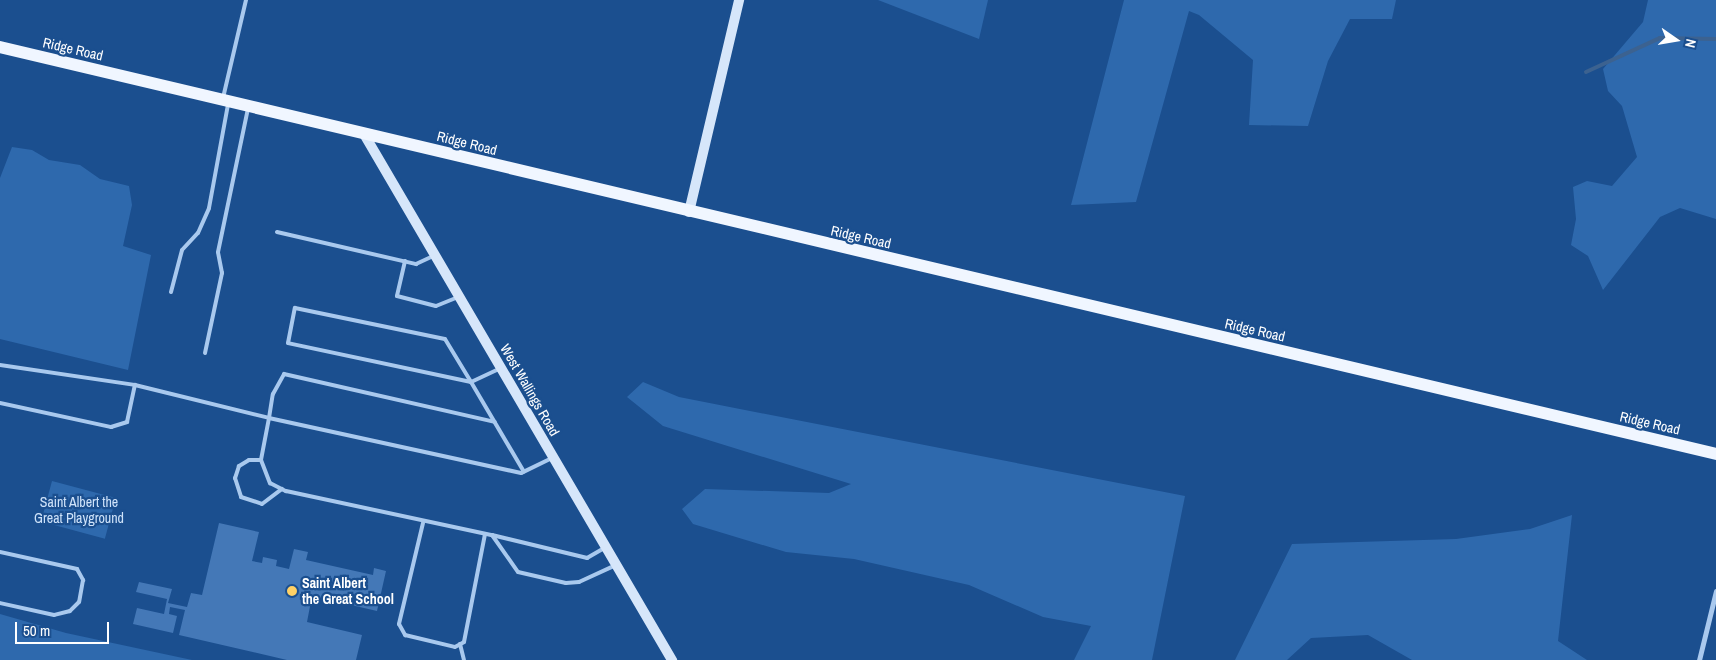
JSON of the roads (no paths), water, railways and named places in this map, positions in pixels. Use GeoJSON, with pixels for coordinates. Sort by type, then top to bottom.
{"type":"FeatureCollection","features":[{"type":"Feature","properties":{"kind":"main road","name":"Ridge Road"},"geometry":{"type":"LineString","coordinates":[[0,47],[689,212],[1716,454]]}},
{"type":"Feature","properties":{"kind":"street"},"geometry":{"type":"LineString","coordinates":[[689,212],[739,0]]}},
{"type":"Feature","properties":{"kind":"street","name":"West Wallings Road"},"geometry":{"type":"LineString","coordinates":[[364,134],[672,660]]}},
{"type":"Feature","properties":{"kind":"street"},"geometry":{"type":"LineString","coordinates":[[1700,660],[1716,591]]}},
{"type":"Feature","properties":{"kind":"lane"},"geometry":{"type":"LineString","coordinates":[[171,292],[182,250],[198,234],[209,208],[225,101],[246,0]]}},
{"type":"Feature","properties":{"kind":"lane"},"geometry":{"type":"LineString","coordinates":[[205,353],[222,273],[218,252],[248,106]]}},
{"type":"Feature","properties":{"kind":"lane"},"geometry":{"type":"LineString","coordinates":[[277,232],[420,264],[435,255]]}},
{"type":"Feature","properties":{"kind":"lane"},"geometry":{"type":"LineString","coordinates":[[405,261],[397,296],[436,306],[459,296]]}},
{"type":"Feature","properties":{"kind":"lane"},"geometry":{"type":"LineString","coordinates":[[501,368],[471,382],[288,343],[295,308],[446,339],[471,382],[495,422],[524,472]]}},
{"type":"Feature","properties":{"kind":"lane"},"geometry":{"type":"LineString","coordinates":[[0,365],[135,385],[268,418],[524,472],[554,458]]}},
{"type":"Feature","properties":{"kind":"lane"},"geometry":{"type":"LineString","coordinates":[[495,422],[284,374],[273,394],[260,460],[270,483],[282,489],[423,523],[492,535],[587,558],[606,547]]}},
{"type":"Feature","properties":{"kind":"lane"},"geometry":{"type":"LineString","coordinates":[[0,403],[111,426],[127,422],[135,385]]}},
{"type":"Feature","properties":{"kind":"lane"},"geometry":{"type":"LineString","coordinates":[[260,460],[248,460],[239,466],[235,478],[241,497],[262,504],[273,499],[282,489]]}},
{"type":"Feature","properties":{"kind":"lane"},"geometry":{"type":"LineString","coordinates":[[423,523],[399,624],[405,635],[455,647],[464,642],[486,534]]}},
{"type":"Feature","properties":{"kind":"lane"},"geometry":{"type":"LineString","coordinates":[[492,535],[518,572],[555,581],[578,582],[616,565]]}},
{"type":"Feature","properties":{"kind":"lane"},"geometry":{"type":"LineString","coordinates":[[0,552],[77,569],[83,580],[79,602],[70,611],[54,615],[0,603]]}},
{"type":"Feature","properties":{"kind":"lane"},"geometry":{"type":"LineString","coordinates":[[460,644],[464,660]]}},
{"type":"Feature","properties":{"kind":"waterway"},"geometry":{"type":"LineString","coordinates":[[1586,72],[1660,38],[1716,39]]}},
{"type":"Feature","properties":{"kind":"place","name":"Saint Albert the Great School"},"geometry":{"type":"Point","coordinates":[292,591]}},
{"type":"Feature","properties":{"kind":"park label","name":"Saint Albert the Great Playground"},"geometry":{"type":"Point","coordinates":[79,510]}}]}
